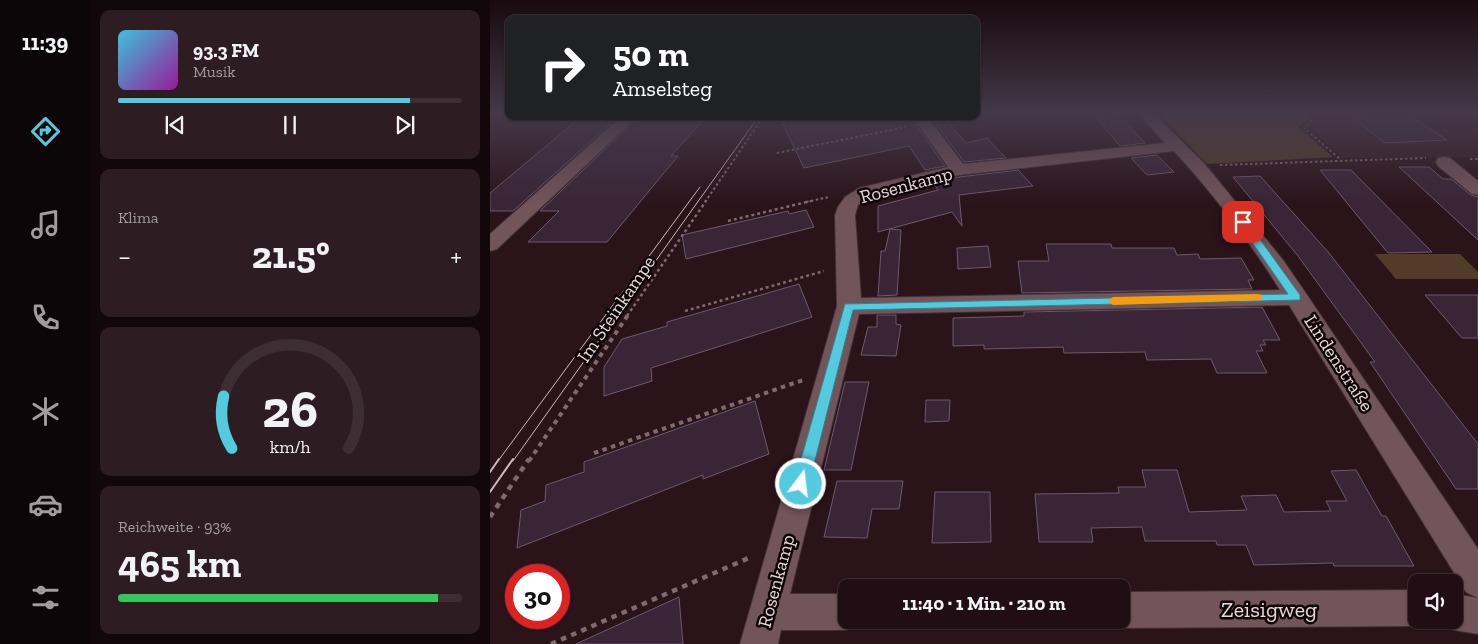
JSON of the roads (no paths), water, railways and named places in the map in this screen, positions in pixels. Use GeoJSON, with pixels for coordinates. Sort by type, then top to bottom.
{"type":"FeatureCollection","features":[{"type":"Feature","properties":{"kind":"street"},"geometry":{"type":"LineString","coordinates":[[490,245],[601,143]]}},
{"type":"Feature","properties":{"kind":"street"},"geometry":{"type":"LineString","coordinates":[[939,143],[960,170]]}},
{"type":"Feature","properties":{"kind":"street","name":"Lindenstraße"},"geometry":{"type":"LineString","coordinates":[[1175,143],[1197,166],[1253,234],[1296,297],[1478,580]]}},
{"type":"Feature","properties":{"kind":"street","name":"Rosenkamp"},"geometry":{"type":"LineString","coordinates":[[763,628],[849,306],[845,215],[848,203],[854,197],[865,192],[960,170],[1178,146]]}},
{"type":"Feature","properties":{"kind":"street"},"geometry":{"type":"LineString","coordinates":[[1444,162],[1478,190]]}},
{"type":"Feature","properties":{"kind":"street"},"geometry":{"type":"LineString","coordinates":[[849,306],[1296,297]]}},
{"type":"Feature","properties":{"kind":"street","name":"Zeisigweg"},"geometry":{"type":"LineString","coordinates":[[1130,610],[1408,608]]}},
{"type":"Feature","properties":{"kind":"street"},"geometry":{"type":"LineString","coordinates":[[763,628],[838,614]]}},
{"type":"Feature","properties":{"kind":"street"},"geometry":{"type":"LineString","coordinates":[[1463,614],[1478,616]]}},
{"type":"Feature","properties":{"kind":"tram line"},"geometry":{"type":"LineString","coordinates":[[513,461],[740,143]]}},
{"type":"Feature","properties":{"kind":"tram line"},"geometry":{"type":"LineString","coordinates":[[498,461],[700,187]]}},
{"type":"Feature","properties":{"kind":"tram line"},"geometry":{"type":"LineString","coordinates":[[490,472],[499,459]]}},
{"type":"Feature","properties":{"kind":"tram line"},"geometry":{"type":"LineString","coordinates":[[490,492],[513,459]]}}]}
